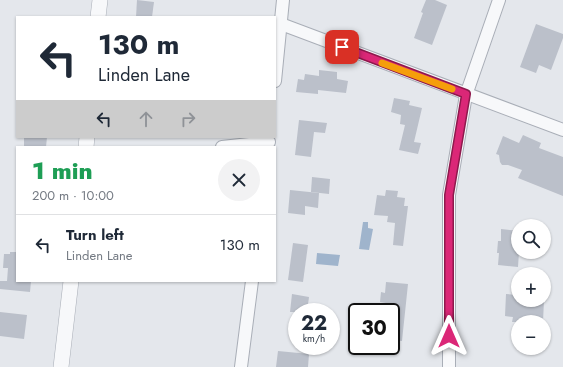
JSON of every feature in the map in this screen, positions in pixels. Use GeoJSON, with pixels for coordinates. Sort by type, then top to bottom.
{"type":"FeatureCollection","features":[{"type":"Feature","properties":{"kind":"street"},"geometry":{"type":"LineString","coordinates":[[98,16],[100,0]]}},
{"type":"Feature","properties":{"kind":"street"},"geometry":{"type":"LineString","coordinates":[[276,72],[283,0]]}},
{"type":"Feature","properties":{"kind":"street"},"geometry":{"type":"LineString","coordinates":[[449,367],[449,195],[466,94],[499,0]]}},
{"type":"Feature","properties":{"kind":"street"},"geometry":{"type":"LineString","coordinates":[[281,24],[563,130]]}},
{"type":"Feature","properties":{"kind":"street"},"geometry":{"type":"LineString","coordinates":[[231,146],[269,142]]}},
{"type":"Feature","properties":{"kind":"street"},"geometry":{"type":"LineString","coordinates":[[61,367],[71,282]]}},
{"type":"Feature","properties":{"kind":"street"},"geometry":{"type":"LineString","coordinates":[[242,367],[252,282]]}},
{"type":"Feature","properties":{"kind":"water"},"geometry":{"type":"Polygon","coordinates":[[[363,222],[368,222],[368,228],[373,229],[369,250],[359,249],[363,222]]]}},
{"type":"Feature","properties":{"kind":"water"},"geometry":{"type":"Polygon","coordinates":[[[317,253],[340,255],[338,266],[316,264],[317,253]]]}},
{"type":"Feature","properties":{"kind":"building"},"geometry":{"type":"Polygon","coordinates":[[[137,0],[154,2],[152,16],[136,16],[137,0]]]}},
{"type":"Feature","properties":{"kind":"building"},"geometry":{"type":"Polygon","coordinates":[[[426,0],[435,0],[447,5],[432,45],[414,38],[426,0]]]}},
{"type":"Feature","properties":{"kind":"building"},"geometry":{"type":"Polygon","coordinates":[[[536,24],[563,34],[563,38],[551,70],[539,65],[536,73],[520,67],[536,24]]]}},
{"type":"Feature","properties":{"kind":"building"},"geometry":{"type":"Polygon","coordinates":[[[319,70],[337,72],[337,79],[348,81],[346,93],[318,90],[318,94],[296,92],[298,79],[304,80],[305,74],[319,76],[319,70]]]}},
{"type":"Feature","properties":{"kind":"building"},"geometry":{"type":"Polygon","coordinates":[[[394,98],[410,101],[409,105],[422,108],[414,142],[421,143],[418,154],[399,150],[405,125],[400,124],[401,115],[391,112],[394,98]]]}},
{"type":"Feature","properties":{"kind":"building"},"geometry":{"type":"Polygon","coordinates":[[[299,120],[327,123],[325,133],[314,132],[311,157],[295,155],[299,120]]]}},
{"type":"Feature","properties":{"kind":"building"},"geometry":{"type":"Polygon","coordinates":[[[523,135],[541,143],[539,148],[563,157],[563,196],[518,178],[522,170],[508,165],[502,165],[500,162],[499,155],[496,154],[503,136],[519,143],[523,135]]]}},
{"type":"Feature","properties":{"kind":"building"},"geometry":{"type":"Polygon","coordinates":[[[24,138],[47,138],[46,146],[24,146],[24,138]]]}},
{"type":"Feature","properties":{"kind":"building"},"geometry":{"type":"Polygon","coordinates":[[[312,177],[330,179],[329,194],[311,192],[312,177]]]}},
{"type":"Feature","properties":{"kind":"building"},"geometry":{"type":"Polygon","coordinates":[[[290,190],[319,193],[318,208],[305,206],[305,215],[288,213],[290,190]]]}},
{"type":"Feature","properties":{"kind":"building"},"geometry":{"type":"Polygon","coordinates":[[[386,190],[398,191],[397,197],[405,198],[404,206],[408,206],[403,246],[393,245],[395,223],[387,222],[388,216],[374,215],[377,195],[385,196],[386,190]]]}},
{"type":"Feature","properties":{"kind":"building"},"geometry":{"type":"Polygon","coordinates":[[[501,229],[511,230],[511,259],[519,259],[518,267],[498,265],[498,241],[501,241],[501,229]]]}},
{"type":"Feature","properties":{"kind":"building"},"geometry":{"type":"Polygon","coordinates":[[[293,243],[308,245],[303,282],[288,280],[293,243]]]}},
{"type":"Feature","properties":{"kind":"building"},"geometry":{"type":"Polygon","coordinates":[[[10,252],[16,252],[16,282],[31,282],[30,292],[0,289],[0,281],[7,281],[8,268],[3,268],[4,254],[10,254],[10,252]]]}},
{"type":"Feature","properties":{"kind":"building"},"geometry":{"type":"Polygon","coordinates":[[[386,282],[408,284],[402,341],[400,341],[400,303],[380,302],[381,292],[385,293],[386,282]]]}},
{"type":"Feature","properties":{"kind":"building"},"geometry":{"type":"Polygon","coordinates":[[[292,294],[309,297],[308,303],[291,303],[292,294]]]}},
{"type":"Feature","properties":{"kind":"building"},"geometry":{"type":"Polygon","coordinates":[[[506,294],[511,294],[511,307],[544,307],[543,315],[505,316],[506,294]]]}},
{"type":"Feature","properties":{"kind":"building"},"geometry":{"type":"Polygon","coordinates":[[[0,312],[27,315],[24,339],[0,336],[0,312]]]}},
{"type":"Feature","properties":{"kind":"building"},"geometry":{"type":"Polygon","coordinates":[[[278,351],[288,352],[288,355],[309,355],[308,367],[276,367],[278,351]]]}},
{"type":"Feature","properties":{"kind":"slow traffic"},"geometry":{"type":"LineString","coordinates":[[382,63],[452,89]]}},
{"type":"Feature","properties":{"kind":"route"},"geometry":{"type":"LineString","coordinates":[[342,47],[466,94],[449,195],[449,336]]}}]}
